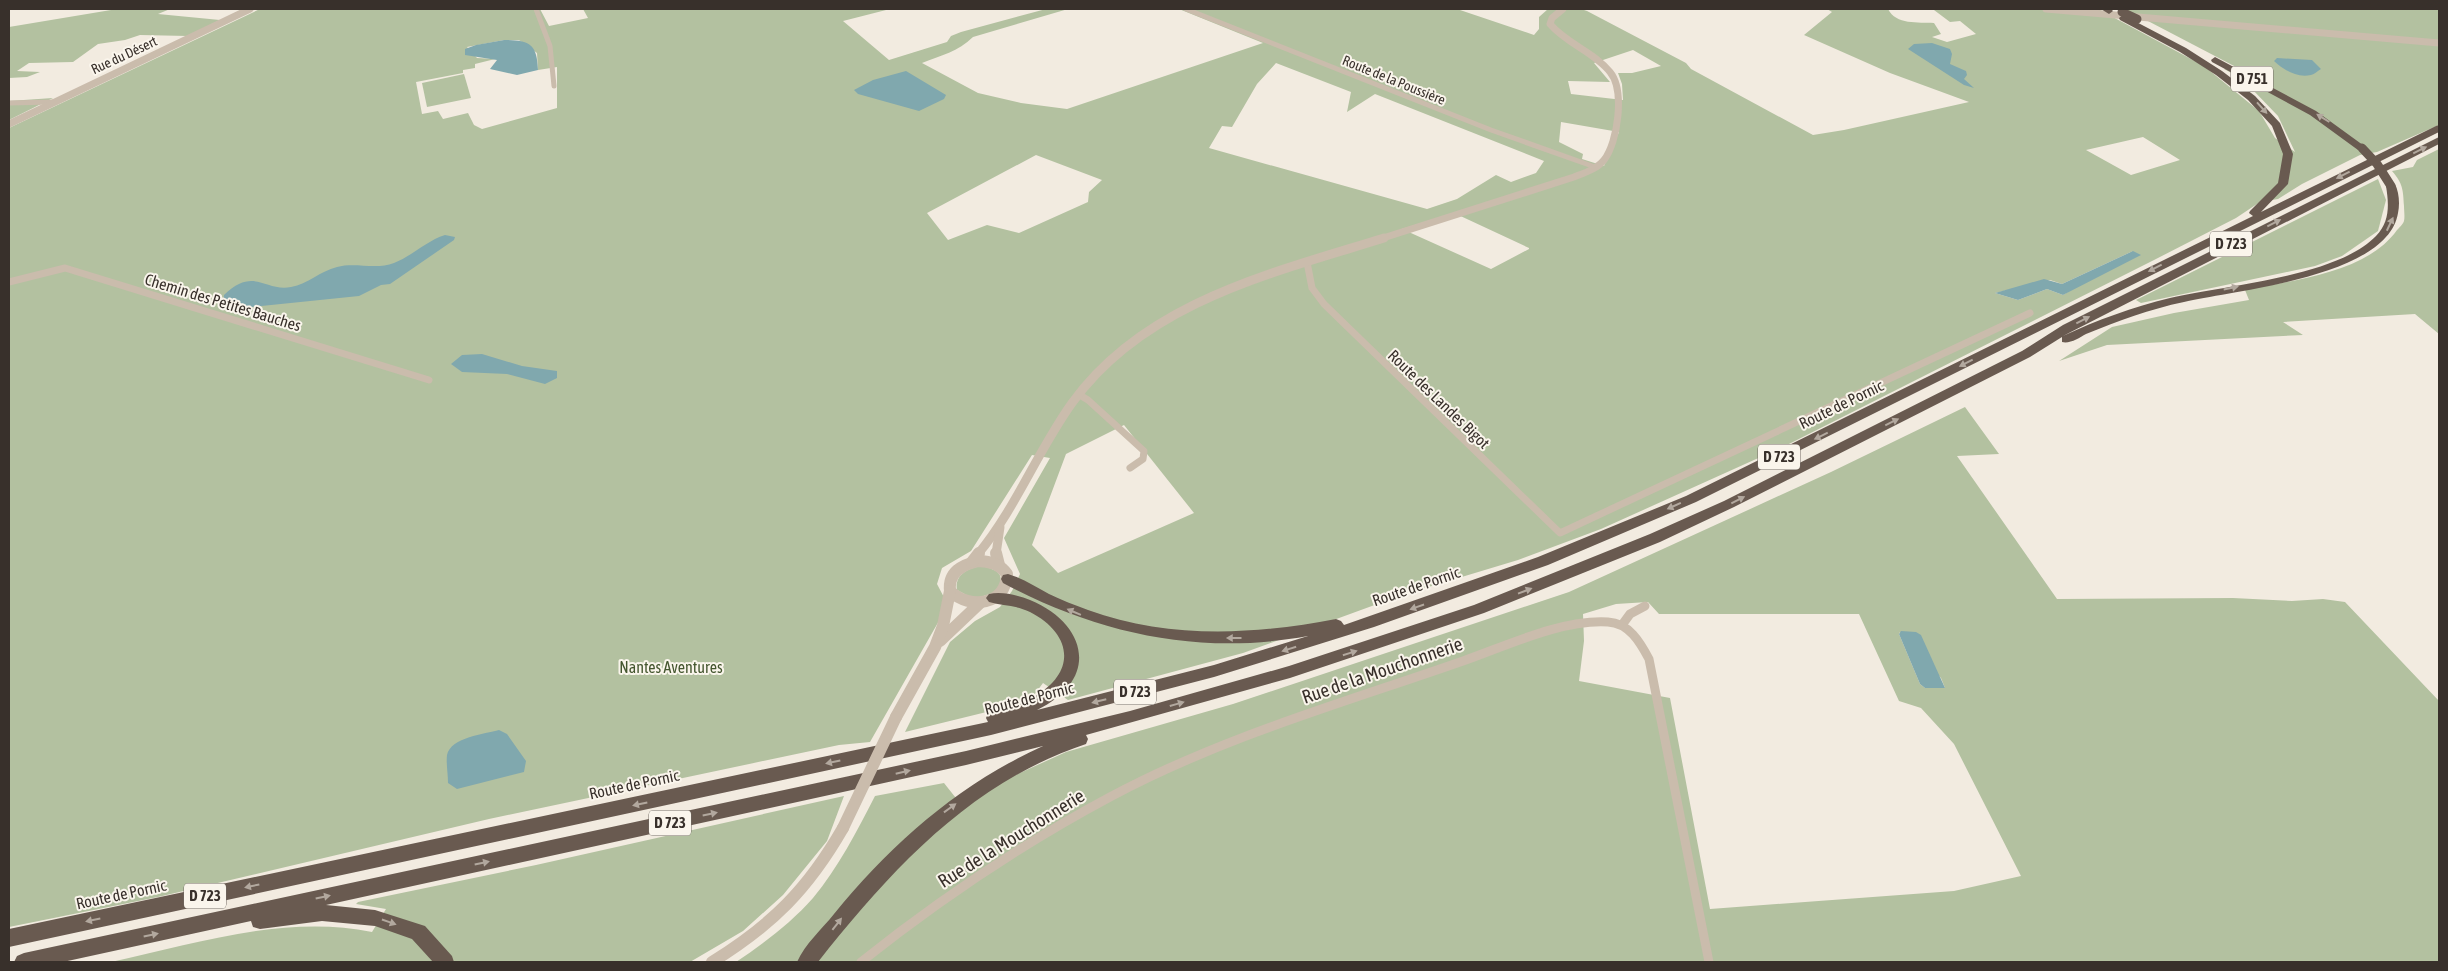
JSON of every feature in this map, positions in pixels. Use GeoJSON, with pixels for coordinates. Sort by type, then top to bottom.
{"type":"FeatureCollection","features":[{"type":"Feature","properties":{"kind":"highway","name":"D 751"},"geometry":{"type":"LineString","coordinates":[[2026,354],[2049,347],[2094,326],[2152,306],[2304,273],[2352,258],[2378,241],[2391,224],[2394,211],[2391,186],[2362,148],[2332,124],[2137,20],[2115,12]]}},
{"type":"Feature","properties":{"kind":"highway","name":"D 751"},"geometry":{"type":"LineString","coordinates":[[2115,12],[2196,57],[2234,82],[2270,117],[2285,144],[2288,168],[2281,188],[2276,195],[2247,218],[2198,246]]}},
{"type":"Feature","properties":{"kind":"highway","name":"D 723"},"geometry":{"type":"LineString","coordinates":[[2198,246],[2231,232],[2439,128]]}},
{"type":"Feature","properties":{"kind":"highway","name":"D 723"},"geometry":{"type":"LineString","coordinates":[[24,962],[844,785],[1130,718],[1363,649],[1567,575],[1729,504],[2026,354],[2067,328],[2439,140]]}},
{"type":"Feature","properties":{"kind":"highway","name":"Route de Pornic"},"geometry":{"type":"LineString","coordinates":[[9,938],[1010,723],[1159,686],[1262,657],[1494,580],[1634,524],[1754,469],[2198,246]]}},
{"type":"Feature","properties":{"kind":"highway"},"geometry":{"type":"LineString","coordinates":[[1008,579],[1034,595],[1081,615],[1159,635],[1234,638],[1280,636],[1346,623],[1369,623]]}},
{"type":"Feature","properties":{"kind":"highway"},"geometry":{"type":"LineString","coordinates":[[897,748],[925,735],[1004,716],[1030,706],[1046,698],[1065,679],[1073,657],[1072,644],[1066,633],[1044,613],[1020,602],[987,601]]}},
{"type":"Feature","properties":{"kind":"highway"},"geometry":{"type":"LineString","coordinates":[[807,962],[873,879],[916,836],[953,806],[1040,754],[1058,746],[1107,732],[1130,718]]}},
{"type":"Feature","properties":{"kind":"highway"},"geometry":{"type":"LineString","coordinates":[[208,923],[238,926],[276,917],[322,913],[375,918],[418,932],[445,962]]}},
{"type":"Feature","properties":{"kind":"street","name":"Rue du Désert"},"geometry":{"type":"LineString","coordinates":[[9,124],[250,9]]}},
{"type":"Feature","properties":{"kind":"street"},"geometry":{"type":"LineString","coordinates":[[536,9],[550,46],[554,86]]}},
{"type":"Feature","properties":{"kind":"street","name":"Route de la Poussière"},"geometry":{"type":"LineString","coordinates":[[1186,9],[1491,130],[1595,167]]}},
{"type":"Feature","properties":{"kind":"street"},"geometry":{"type":"LineString","coordinates":[[712,962],[742,943],[795,896],[823,862],[843,828],[896,717],[935,647],[943,626],[950,591],[950,580],[953,574],[972,562],[1000,526],[1057,424],[1078,394],[1101,368],[1123,348],[1177,312],[1220,293],[1307,262],[1561,182],[1595,167],[1604,160],[1611,145],[1616,122],[1617,84],[1610,72],[1550,24],[1552,18],[1563,9]]}},
{"type":"Feature","properties":{"kind":"street"},"geometry":{"type":"LineString","coordinates":[[2046,9],[2439,43]]}},
{"type":"Feature","properties":{"kind":"street"},"geometry":{"type":"LineString","coordinates":[[9,103],[53,102]]}},
{"type":"Feature","properties":{"kind":"street","name":"Route des Landes Bigot"},"geometry":{"type":"LineString","coordinates":[[1307,262],[1312,288],[1324,304],[1444,424],[1560,534],[2030,313]]}},
{"type":"Feature","properties":{"kind":"street","name":"Chemin des Petites Bauches"},"geometry":{"type":"LineString","coordinates":[[9,282],[65,268],[429,380]]}},
{"type":"Feature","properties":{"kind":"street"},"geometry":{"type":"LineString","coordinates":[[1078,394],[1088,400],[1144,451],[1143,459],[1130,468]]}},
{"type":"Feature","properties":{"kind":"street"},"geometry":{"type":"LineString","coordinates":[[999,565],[996,555],[1000,526]]}},
{"type":"Feature","properties":{"kind":"street"},"geometry":{"type":"LineString","coordinates":[[935,647],[954,625],[1004,590],[1008,579],[1005,570],[999,565],[984,561],[972,562]]}},
{"type":"Feature","properties":{"kind":"street"},"geometry":{"type":"LineString","coordinates":[[950,591],[958,600],[965,602],[987,601]]}},
{"type":"Feature","properties":{"kind":"street"},"geometry":{"type":"LineString","coordinates":[[1645,606],[1630,614],[1622,625],[1641,642],[1649,659],[1709,962]]}},
{"type":"Feature","properties":{"kind":"street","name":"Rue de la Mouchonnerie"},"geometry":{"type":"LineString","coordinates":[[861,962],[960,888],[1044,834],[1112,796],[1189,758],[1320,709],[1527,639],[1592,622],[1622,625]]}},
{"type":"Feature","properties":{"kind":"green space"},"geometry":{"type":"Polygon","coordinates":[[[117,9],[170,9],[158,14],[220,20],[188,36],[140,35],[125,40],[98,44],[73,62],[29,63],[17,71],[40,72],[27,77],[9,78],[9,27],[117,9]]]}},
{"type":"Feature","properties":{"kind":"green space","name":"Nantes Aventures"},"geometry":{"type":"Polygon","coordinates":[[[260,9],[540,9],[549,26],[588,18],[583,9],[890,9],[843,21],[889,60],[947,42],[951,36],[961,32],[1046,9],[1068,9],[973,37],[955,50],[922,63],[978,93],[1021,103],[1067,109],[1263,43],[1179,9],[1457,9],[1534,35],[1539,29],[1539,17],[1548,9],[1581,9],[1686,63],[1691,69],[1813,135],[1844,130],[1969,102],[1890,73],[1804,35],[1832,12],[1827,9],[1888,9],[1896,18],[1908,22],[1934,23],[1941,34],[1932,37],[1947,42],[1976,34],[1960,21],[1950,22],[1934,10],[1923,9],[2098,9],[2204,66],[2259,111],[2275,138],[2295,152],[2278,116],[2251,88],[2254,85],[2224,69],[2236,67],[2125,9],[2439,9],[2439,125],[2377,152],[2360,155],[2302,184],[2278,199],[2260,202],[2236,218],[1783,447],[1601,529],[1518,560],[1402,595],[1243,653],[1068,700],[1043,683],[1034,695],[1011,706],[905,732],[950,642],[975,621],[1000,607],[1012,591],[1020,574],[1004,538],[1050,458],[1032,455],[971,551],[942,568],[937,584],[948,605],[870,742],[839,745],[489,819],[158,897],[9,927],[9,128],[260,9]],[[504,40],[467,47],[477,58],[495,59],[475,64],[475,68],[463,70],[463,73],[416,82],[422,114],[438,111],[443,119],[468,113],[474,125],[482,129],[557,108],[557,67],[538,70],[537,53],[519,40],[504,40]],[[1633,50],[1594,63],[1610,82],[1568,81],[1571,94],[1623,100],[1622,84],[1618,73],[1632,73],[1661,66],[1633,50]],[[1276,63],[1257,84],[1232,127],[1222,126],[1209,148],[1427,209],[1457,199],[1496,175],[1511,182],[1536,173],[1544,161],[1375,94],[1347,112],[1351,92],[1276,63]],[[1561,122],[1559,142],[1583,154],[1582,159],[1604,166],[1619,132],[1561,122]],[[2143,137],[2086,150],[2131,175],[2180,160],[2143,137]],[[1036,155],[927,213],[948,240],[987,225],[1019,233],[1088,202],[1089,192],[1102,180],[1036,155]],[[1454,213],[1402,229],[1491,269],[1529,248],[1454,213]],[[2133,251],[2062,284],[2050,280],[1995,293],[2018,300],[2047,289],[2063,295],[2133,251]],[[1124,425],[1066,454],[1032,545],[1058,573],[1194,513],[1124,425]]]}},
{"type":"Feature","properties":{"kind":"green space"},"geometry":{"type":"Polygon","coordinates":[[[464,74],[471,98],[427,107],[422,83],[464,74]]]}},
{"type":"Feature","properties":{"kind":"green space"},"geometry":{"type":"Polygon","coordinates":[[[53,98],[9,120],[9,101],[53,98]]]}},
{"type":"Feature","properties":{"kind":"green space"},"geometry":{"type":"Polygon","coordinates":[[[2439,149],[2439,334],[2415,314],[2283,322],[2303,335],[2107,345],[2059,361],[2112,327],[2174,313],[2249,300],[2245,290],[2328,272],[2367,256],[2384,245],[2404,221],[2402,187],[2392,171],[2413,167],[2417,160],[2439,149]]]}},
{"type":"Feature","properties":{"kind":"green space"},"geometry":{"type":"Polygon","coordinates":[[[2378,179],[2386,200],[2378,231],[2342,256],[2315,266],[2141,303],[2136,300],[2378,179]]]}},
{"type":"Feature","properties":{"kind":"green space"},"geometry":{"type":"Polygon","coordinates":[[[1965,407],[1999,454],[1957,456],[2057,599],[2233,598],[2292,601],[2323,599],[2345,602],[2439,701],[2439,962],[736,962],[776,933],[813,898],[839,862],[875,796],[944,783],[963,807],[1000,782],[1066,752],[1233,704],[1569,592],[1831,472],[1965,407]],[[1648,602],[1616,604],[1583,614],[1584,641],[1579,681],[1670,698],[1710,909],[1954,891],[2021,876],[1954,744],[1921,708],[1899,701],[1859,614],[1659,614],[1648,602]],[[1900,632],[1899,634],[1920,684],[1925,688],[1945,688],[1941,678],[1900,632]]]}},
{"type":"Feature","properties":{"kind":"green space"},"geometry":{"type":"Polygon","coordinates":[[[981,566],[992,569],[999,574],[1000,581],[996,592],[974,599],[957,590],[958,580],[963,573],[971,568],[981,566]]]}},
{"type":"Feature","properties":{"kind":"green space"},"geometry":{"type":"Polygon","coordinates":[[[844,796],[827,841],[783,895],[743,931],[690,962],[111,962],[208,940],[274,929],[339,927],[372,932],[386,909],[356,904],[358,902],[536,865],[844,796]]]}},
{"type":"Feature","properties":{"kind":"water"},"geometry":{"type":"Polygon","coordinates":[[[504,40],[520,41],[530,45],[536,54],[538,70],[517,75],[490,69],[497,60],[465,55],[465,49],[504,40]]]}},
{"type":"Feature","properties":{"kind":"water"},"geometry":{"type":"Polygon","coordinates":[[[1932,43],[1950,49],[1952,54],[1950,64],[1966,71],[1967,75],[1964,79],[1974,88],[1964,85],[1908,49],[1914,44],[1932,43]]]}},
{"type":"Feature","properties":{"kind":"water"},"geometry":{"type":"Polygon","coordinates":[[[2277,58],[2312,60],[2321,69],[2311,75],[2296,75],[2282,68],[2274,61],[2277,58]]]}},
{"type":"Feature","properties":{"kind":"water"},"geometry":{"type":"Polygon","coordinates":[[[906,71],[946,95],[944,99],[919,111],[858,94],[854,90],[873,80],[906,71]]]}},
{"type":"Feature","properties":{"kind":"water"},"geometry":{"type":"Polygon","coordinates":[[[445,235],[455,237],[454,240],[390,284],[381,285],[359,296],[251,307],[232,307],[223,304],[224,295],[243,282],[259,282],[282,288],[291,287],[337,267],[387,265],[401,260],[445,235]]]}},
{"type":"Feature","properties":{"kind":"water"},"geometry":{"type":"Polygon","coordinates":[[[2133,251],[2141,255],[2063,295],[2047,289],[2018,300],[1995,293],[2044,279],[2062,284],[2133,251]]]}},
{"type":"Feature","properties":{"kind":"water"},"geometry":{"type":"Polygon","coordinates":[[[482,354],[522,366],[557,371],[557,378],[545,384],[507,374],[462,372],[451,364],[462,355],[482,354]]]}},
{"type":"Feature","properties":{"kind":"water"},"geometry":{"type":"Polygon","coordinates":[[[1901,631],[1916,632],[1921,635],[1945,688],[1925,688],[1920,684],[1899,634],[1901,631]]]}},
{"type":"Feature","properties":{"kind":"water"},"geometry":{"type":"Polygon","coordinates":[[[499,730],[507,734],[526,761],[524,772],[457,789],[448,783],[447,755],[450,749],[455,744],[469,737],[499,730]]]}}]}
